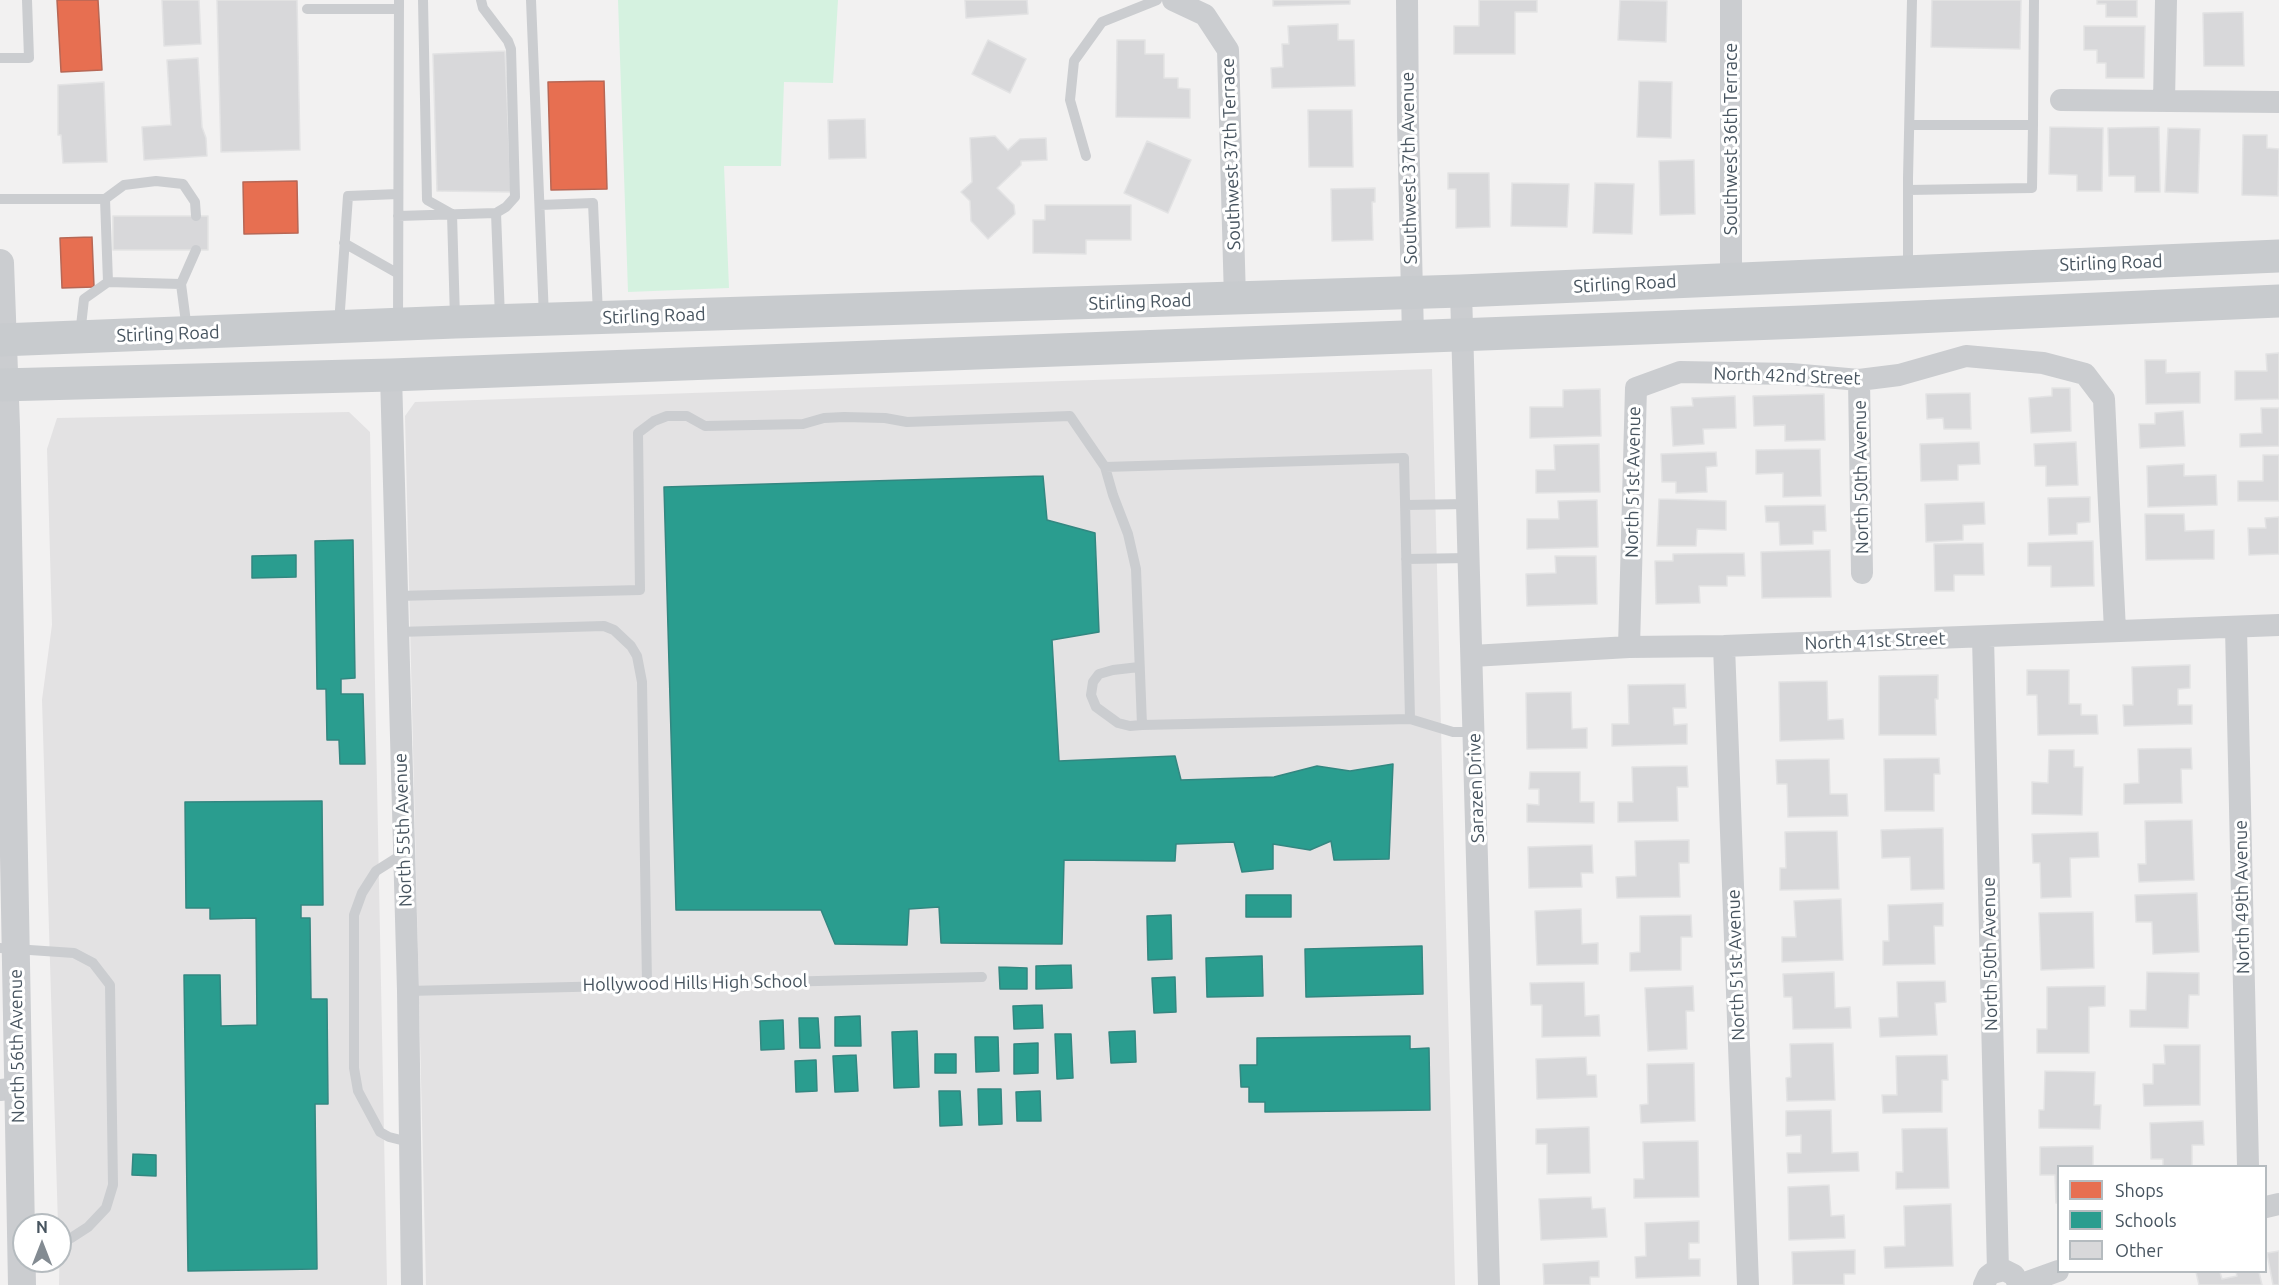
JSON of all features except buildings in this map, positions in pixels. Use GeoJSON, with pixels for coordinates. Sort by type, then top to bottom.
{"type":"FeatureCollection","features":[{"type":"Feature","properties":{"kind":"main road","name":"Stirling Road"},"geometry":{"type":"LineString","coordinates":[[2,340],[455,322],[1461,291],[2279,256]]}},
{"type":"Feature","properties":{"kind":"main road"},"geometry":{"type":"LineString","coordinates":[[2,385],[391,375],[1461,335],[2279,301]]}},
{"type":"Feature","properties":{"kind":"main road"},"geometry":{"type":"LineString","coordinates":[[391,375],[406,355],[455,322]]}},
{"type":"Feature","properties":{"kind":"street","name":"Southwest 37th Terrace"},"geometry":{"type":"LineString","coordinates":[[1173,0],[1205,15],[1228,50],[1235,299]]}},
{"type":"Feature","properties":{"kind":"street","name":"Southwest 37th Avenue"},"geometry":{"type":"LineString","coordinates":[[1407,0],[1413,336]]}},
{"type":"Feature","properties":{"kind":"street","name":"Southwest 36th Terrace"},"geometry":{"type":"LineString","coordinates":[[1731,0],[1731,279]]}},
{"type":"Feature","properties":{"kind":"street"},"geometry":{"type":"LineString","coordinates":[[2164,101],[2166,0]]}},
{"type":"Feature","properties":{"kind":"street"},"geometry":{"type":"LineString","coordinates":[[2061,100],[2279,102]]}},
{"type":"Feature","properties":{"kind":"street","name":"North 56th Avenue"},"geometry":{"type":"LineString","coordinates":[[0,263],[10,960],[9,1089],[20,1213]]}},
{"type":"Feature","properties":{"kind":"street","name":"Sarazen Drive"},"geometry":{"type":"LineString","coordinates":[[1461,291],[1490,1285]]}},
{"type":"Feature","properties":{"kind":"street","name":"North 42nd Street"},"geometry":{"type":"LineString","coordinates":[[1636,388],[1680,372],[1791,374],[1859,380],[1899,375],[1966,356],[2043,363],[2085,374],[2104,399],[2115,631]]}},
{"type":"Feature","properties":{"kind":"street","name":"North 55th Avenue"},"geometry":{"type":"LineString","coordinates":[[391,375],[408,990],[412,1285]]}},
{"type":"Feature","properties":{"kind":"street","name":"North 50th Avenue"},"geometry":{"type":"LineString","coordinates":[[1859,380],[1862,573]]}},
{"type":"Feature","properties":{"kind":"street","name":"North 51st Avenue"},"geometry":{"type":"LineString","coordinates":[[1629,647],[1636,388]]}},
{"type":"Feature","properties":{"kind":"street","name":"North 41st Street"},"geometry":{"type":"LineString","coordinates":[[1472,656],[1629,647],[1724,646],[2279,626]]}},
{"type":"Feature","properties":{"kind":"street","name":"North 49th Avenue"},"geometry":{"type":"LineString","coordinates":[[2236,628],[2248,1165]]}},
{"type":"Feature","properties":{"kind":"street","name":"North 50th Avenue"},"geometry":{"type":"LineString","coordinates":[[1983,637],[1991,1278]]}},
{"type":"Feature","properties":{"kind":"street","name":"North 51st Avenue"},"geometry":{"type":"LineString","coordinates":[[1724,646],[1748,1285]]}},
{"type":"Feature","properties":{"kind":"street"},"geometry":{"type":"LineString","coordinates":[[1991,1278],[2004,1270],[2014,1275],[2019,1285],[2057,1271]]}},
{"type":"Feature","properties":{"kind":"lane"},"geometry":{"type":"LineString","coordinates":[[0,58],[29,58],[27,0]]}},
{"type":"Feature","properties":{"kind":"lane"},"geometry":{"type":"LineString","coordinates":[[423,0],[427,200],[452,214]]}},
{"type":"Feature","properties":{"kind":"lane"},"geometry":{"type":"LineString","coordinates":[[398,216],[496,213],[511,203],[516,190],[511,49],[508,41],[483,8],[481,0]]}},
{"type":"Feature","properties":{"kind":"lane"},"geometry":{"type":"LineString","coordinates":[[531,0],[544,320]]}},
{"type":"Feature","properties":{"kind":"lane"},"geometry":{"type":"LineString","coordinates":[[1086,156],[1070,100],[1074,61],[1102,22],[1157,0]]}},
{"type":"Feature","properties":{"kind":"lane"},"geometry":{"type":"LineString","coordinates":[[1908,271],[1912,0]]}},
{"type":"Feature","properties":{"kind":"lane"},"geometry":{"type":"LineString","coordinates":[[1908,190],[2032,188],[2034,0]]}},
{"type":"Feature","properties":{"kind":"lane"},"geometry":{"type":"LineString","coordinates":[[307,9],[399,4],[398,325]]}},
{"type":"Feature","properties":{"kind":"lane"},"geometry":{"type":"LineString","coordinates":[[1910,125],[2033,125]]}},
{"type":"Feature","properties":{"kind":"lane"},"geometry":{"type":"LineString","coordinates":[[0,199],[105,199],[124,185],[156,181],[183,184],[195,202],[196,216]]}},
{"type":"Feature","properties":{"kind":"lane"},"geometry":{"type":"LineString","coordinates":[[339,327],[348,196],[398,194]]}},
{"type":"Feature","properties":{"kind":"lane"},"geometry":{"type":"LineString","coordinates":[[105,199],[108,282]]}},
{"type":"Feature","properties":{"kind":"lane"},"geometry":{"type":"LineString","coordinates":[[540,205],[593,203],[598,318]]}},
{"type":"Feature","properties":{"kind":"lane"},"geometry":{"type":"LineString","coordinates":[[496,213],[500,321]]}},
{"type":"Feature","properties":{"kind":"lane"},"geometry":{"type":"LineString","coordinates":[[452,214],[455,322]]}},
{"type":"Feature","properties":{"kind":"lane"},"geometry":{"type":"LineString","coordinates":[[344,243],[397,273]]}},
{"type":"Feature","properties":{"kind":"lane"},"geometry":{"type":"LineString","coordinates":[[187,333],[181,284],[196,250]]}},
{"type":"Feature","properties":{"kind":"lane"},"geometry":{"type":"LineString","coordinates":[[80,337],[84,298],[108,282],[181,284]]}},
{"type":"Feature","properties":{"kind":"lane"},"geometry":{"type":"LineString","coordinates":[[397,596],[640,590],[638,433],[654,421],[667,416],[687,416],[705,426],[803,424],[824,418],[844,417],[885,418],[907,422],[1070,416],[1105,467],[1128,534],[1136,568],[1142,725]]}},
{"type":"Feature","properties":{"kind":"lane"},"geometry":{"type":"LineString","coordinates":[[1105,467],[1404,458],[1410,719]]}},
{"type":"Feature","properties":{"kind":"lane"},"geometry":{"type":"LineString","coordinates":[[1405,505],[1468,504]]}},
{"type":"Feature","properties":{"kind":"lane"},"geometry":{"type":"LineString","coordinates":[[1406,559],[1469,558]]}},
{"type":"Feature","properties":{"kind":"lane"},"geometry":{"type":"LineString","coordinates":[[398,632],[604,626],[614,630],[631,646],[637,656],[642,682],[647,984]]}},
{"type":"Feature","properties":{"kind":"lane"},"geometry":{"type":"LineString","coordinates":[[1139,668],[1113,670],[1099,674],[1093,682],[1091,695],[1096,707],[1118,723],[1130,726],[1410,719],[1445,731],[1474,732]]}},
{"type":"Feature","properties":{"kind":"lane"},"geometry":{"type":"LineString","coordinates":[[403,855],[376,871],[356,904],[353,925],[354,1068],[358,1092],[380,1132],[410,1143]]}},
{"type":"Feature","properties":{"kind":"lane"},"geometry":{"type":"LineString","coordinates":[[10,960],[74,953],[93,963],[110,985],[113,1185],[106,1208],[88,1227],[72,1237]]}},
{"type":"Feature","properties":{"kind":"lane","name":"Hollywood Hills High School"},"geometry":{"type":"LineString","coordinates":[[408,990],[982,976]]}},
{"type":"Feature","properties":{"kind":"shaded area"},"geometry":{"type":"Polygon","coordinates":[[[1432,369],[1455,1285],[426,1285],[405,416],[415,402],[1432,369]]]}},
{"type":"Feature","properties":{"kind":"shaded area"},"geometry":{"type":"Polygon","coordinates":[[[349,412],[370,432],[387,1285],[59,1285],[59,1273],[72,1273],[72,1213],[58,1213],[42,700],[52,625],[47,449],[57,418],[349,412]]]}},
{"type":"Feature","properties":{"kind":"green space"},"geometry":{"type":"Polygon","coordinates":[[[618,0],[838,0],[833,83],[784,82],[781,166],[724,166],[729,288],[628,292],[618,0]]]}}]}
